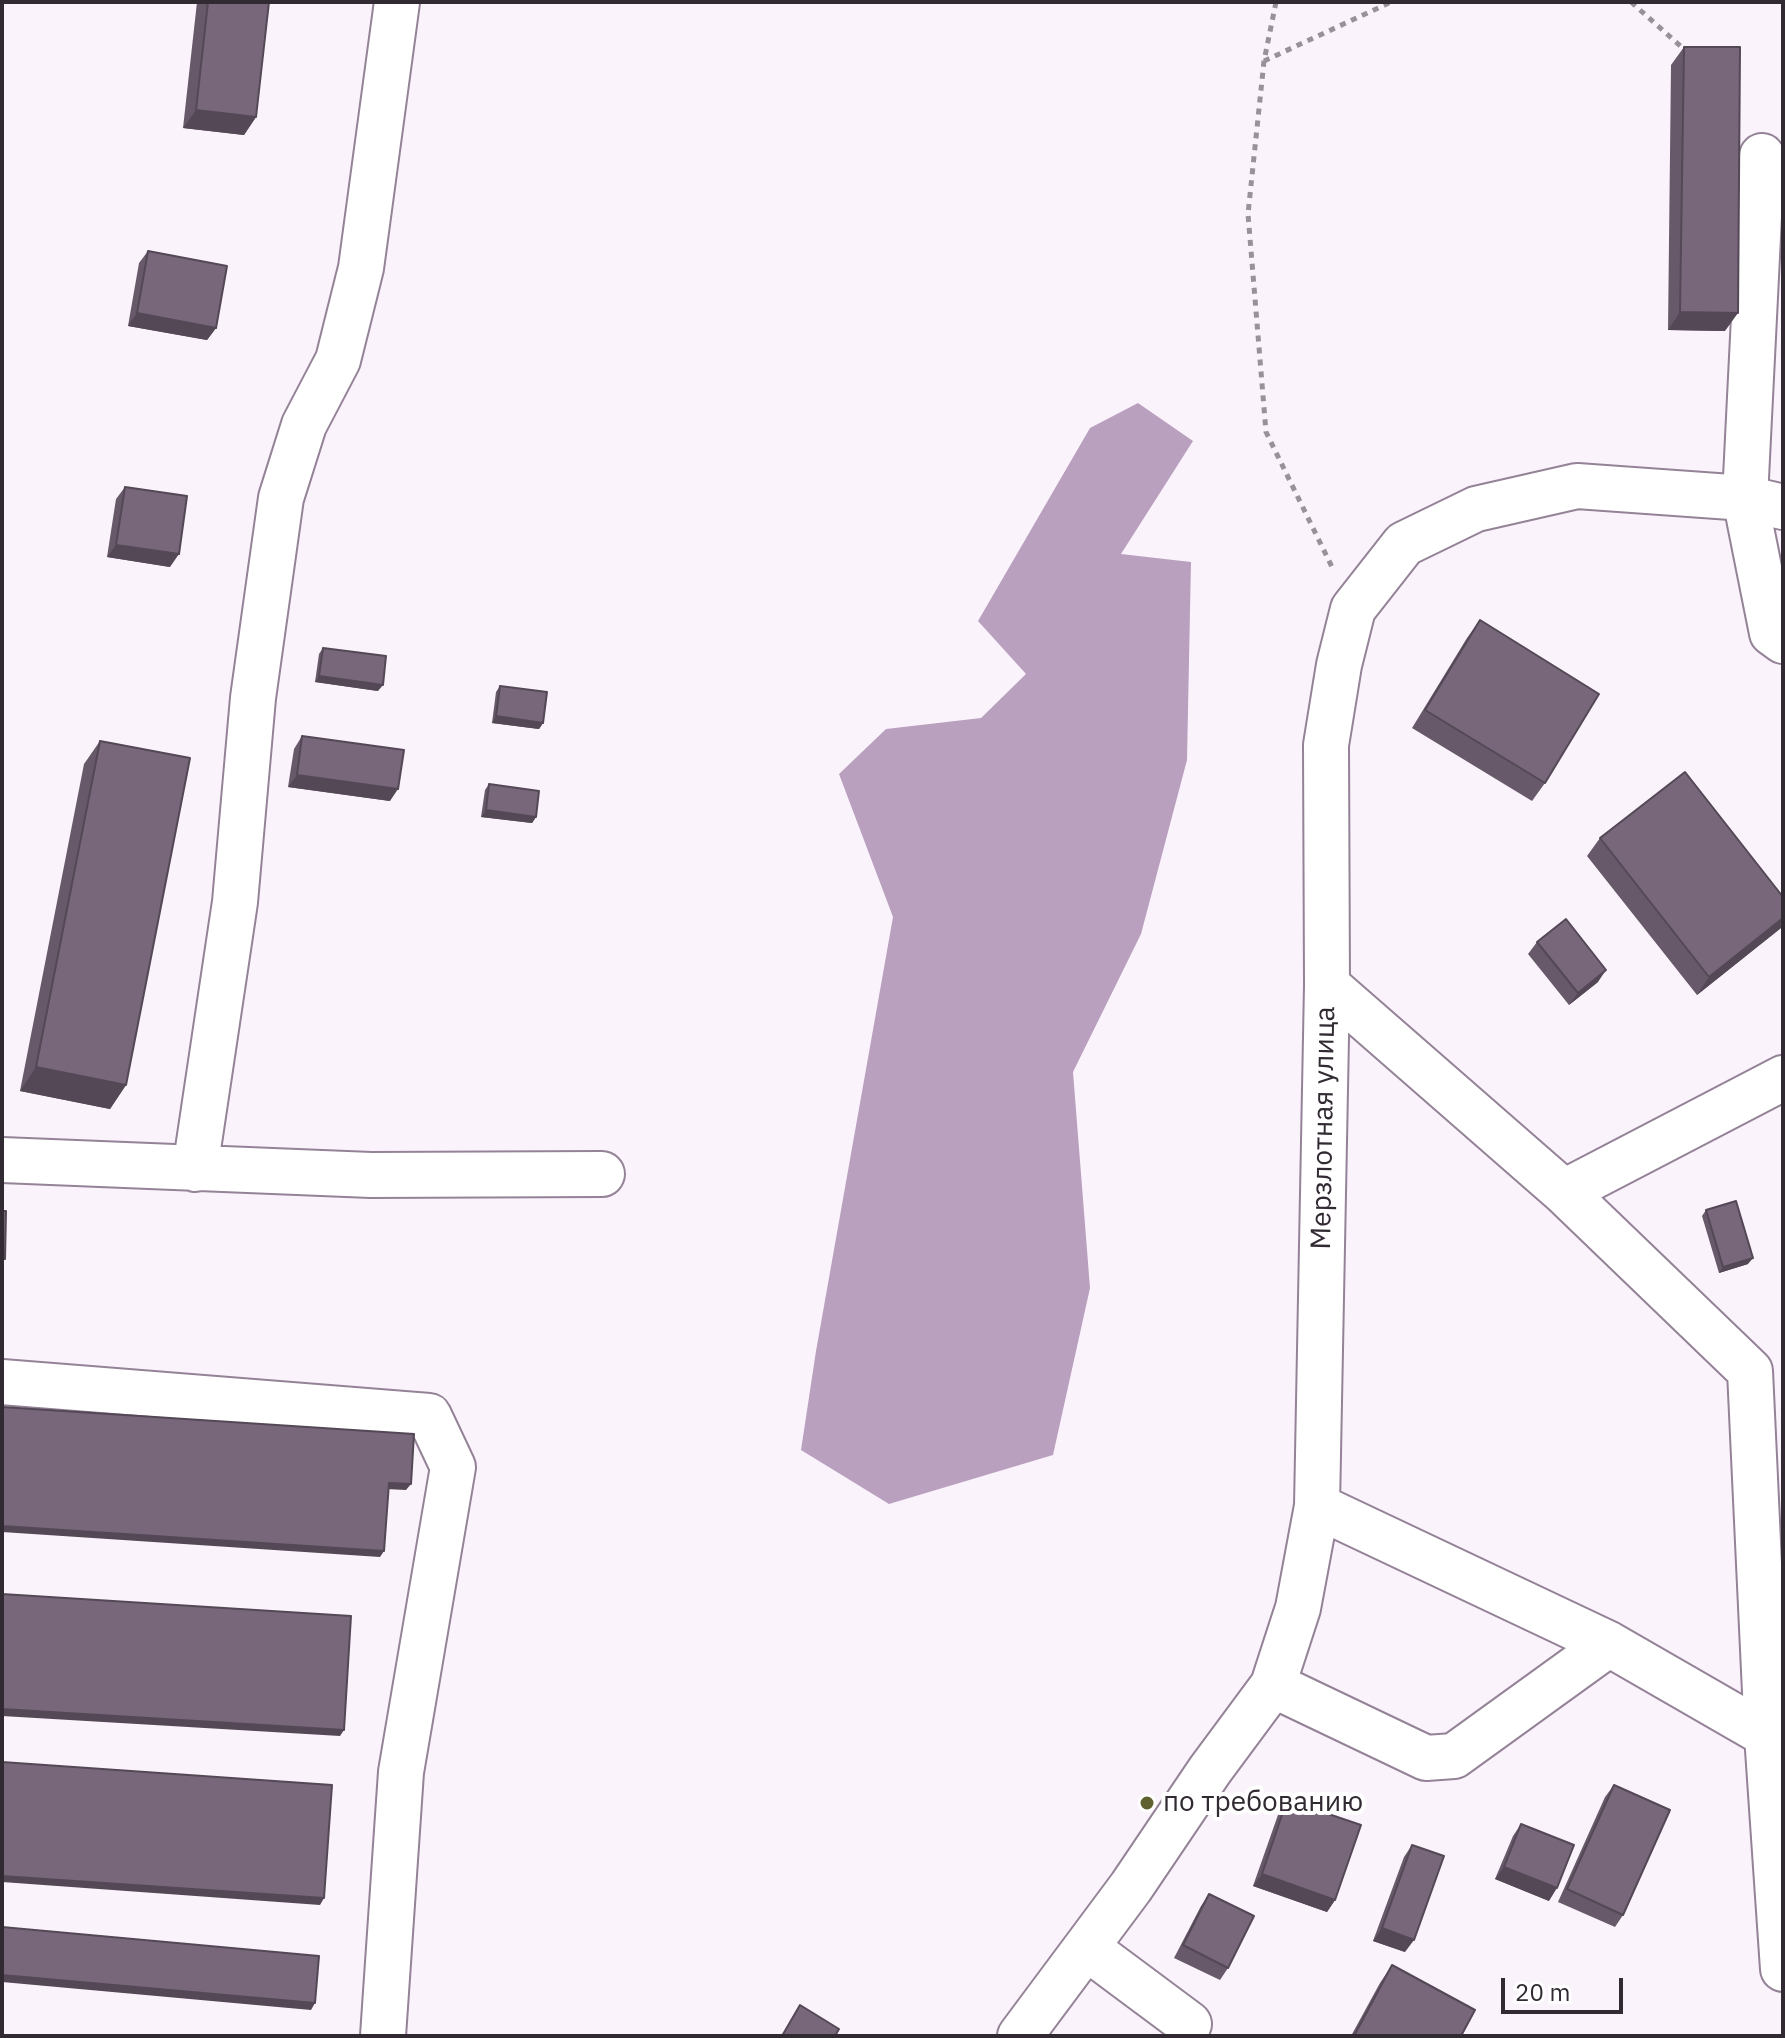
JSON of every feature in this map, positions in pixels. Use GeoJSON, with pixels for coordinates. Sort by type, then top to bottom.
{"type":"FeatureCollection","features":[{"type":"Feature","properties":{"kind":"street"},"geometry":{"type":"LineString","coordinates":[[195,1169],[235,902],[253,698],[281,498],[304,425],[338,360],[361,268],[397,2]]}},
{"type":"Feature","properties":{"kind":"street"},"geometry":{"type":"LineString","coordinates":[[1762,156],[1764,502],[1772,633],[1783,641]]}},
{"type":"Feature","properties":{"kind":"street","name":"Мерзлотная улица"},"geometry":{"type":"LineString","coordinates":[[1020,2036],[1087,1948],[1273,1685],[1298,1608],[1317,1506],[1327,985],[1326,745],[1339,665],[1353,609],[1404,544],[1476,509],[1577,486],[1764,502]]}},
{"type":"Feature","properties":{"kind":"street"},"geometry":{"type":"LineString","coordinates":[[1327,985],[1766,1368],[1767,1735],[1783,1969]]}},
{"type":"Feature","properties":{"kind":"street"},"geometry":{"type":"LineString","coordinates":[[1564,1192],[1783,1078]]}},
{"type":"Feature","properties":{"kind":"street"},"geometry":{"type":"LineString","coordinates":[[2,1160],[371,1175],[602,1174]]}},
{"type":"Feature","properties":{"kind":"street"},"geometry":{"type":"LineString","coordinates":[[2,1382],[429,1416],[453,1467],[401,1772],[383,2036]]}},
{"type":"Feature","properties":{"kind":"street"},"geometry":{"type":"LineString","coordinates":[[1317,1506],[1609,1644],[1767,1735]]}},
{"type":"Feature","properties":{"kind":"street"},"geometry":{"type":"LineString","coordinates":[[1273,1685],[1426,1758],[1454,1756],[1609,1644]]}},
{"type":"Feature","properties":{"kind":"street"},"geometry":{"type":"LineString","coordinates":[[1087,1948],[1189,2024]]}},
{"type":"Feature","properties":{"kind":"path"},"geometry":{"type":"LineString","coordinates":[[1276,2],[1264,61],[1248,214],[1266,432],[1353,609]]}},
{"type":"Feature","properties":{"kind":"path"},"geometry":{"type":"LineString","coordinates":[[1264,61],[1391,2]]}},
{"type":"Feature","properties":{"kind":"path"},"geometry":{"type":"LineString","coordinates":[[1631,2],[1688,53]]}},
{"type":"Feature","properties":{"kind":"shaded area"},"geometry":{"type":"Polygon","coordinates":[[[1138,403],[1193,441],[1121,554],[1191,562],[1187,760],[1141,934],[1073,1072],[1090,1288],[1053,1455],[889,1504],[801,1450],[893,917],[839,774],[886,729],[981,718],[1026,674],[978,621],[1090,428],[1138,403]]]}},
{"type":"Feature","properties":{"kind":"building"},"geometry":{"type":"Polygon","coordinates":[[[208,2],[269,2],[256,117],[196,110],[208,2]]]}},
{"type":"Feature","properties":{"kind":"building"},"geometry":{"type":"Polygon","coordinates":[[[1684,47],[1740,47],[1738,313],[1680,312],[1684,47]]]}},
{"type":"Feature","properties":{"kind":"building"},"geometry":{"type":"Polygon","coordinates":[[[148,251],[227,266],[216,328],[137,313],[148,251]]]}},
{"type":"Feature","properties":{"kind":"building"},"geometry":{"type":"Polygon","coordinates":[[[125,487],[187,496],[179,554],[116,545],[125,487]]]}},
{"type":"Feature","properties":{"kind":"building"},"geometry":{"type":"Polygon","coordinates":[[[1480,620],[1599,694],[1545,783],[1425,710],[1480,620]]]}},
{"type":"Feature","properties":{"kind":"building"},"geometry":{"type":"Polygon","coordinates":[[[323,648],[386,656],[383,685],[319,676],[323,648]]]}},
{"type":"Feature","properties":{"kind":"building"},"geometry":{"type":"Polygon","coordinates":[[[500,686],[547,692],[543,723],[496,716],[500,686]]]}},
{"type":"Feature","properties":{"kind":"building"},"geometry":{"type":"Polygon","coordinates":[[[302,736],[404,750],[398,789],[297,775],[302,736]]]}},
{"type":"Feature","properties":{"kind":"building"},"geometry":{"type":"Polygon","coordinates":[[[100,741],[190,758],[126,1085],[36,1067],[100,741]]]}},
{"type":"Feature","properties":{"kind":"building"},"geometry":{"type":"Polygon","coordinates":[[[1685,772],[1783,897],[1783,918],[1709,977],[1600,838],[1685,772]]]}},
{"type":"Feature","properties":{"kind":"building"},"geometry":{"type":"Polygon","coordinates":[[[489,784],[539,791],[536,817],[486,810],[489,784]]]}},
{"type":"Feature","properties":{"kind":"building"},"geometry":{"type":"Polygon","coordinates":[[[1566,919],[1606,970],[1578,993],[1537,942],[1566,919]]]}},
{"type":"Feature","properties":{"kind":"building"},"geometry":{"type":"Polygon","coordinates":[[[1736,1201],[1753,1258],[1723,1267],[1706,1210],[1736,1201]]]}},
{"type":"Feature","properties":{"kind":"building"},"geometry":{"type":"Polygon","coordinates":[[[2,1211],[6,1211],[5,1259],[2,1259],[2,1211]]]}},
{"type":"Feature","properties":{"kind":"building"},"geometry":{"type":"Polygon","coordinates":[[[2,1407],[414,1434],[411,1484],[389,1483],[384,1551],[2,1526],[2,1407]]]}},
{"type":"Feature","properties":{"kind":"building"},"geometry":{"type":"Polygon","coordinates":[[[2,1594],[351,1616],[344,1730],[2,1709],[2,1594]]]}},
{"type":"Feature","properties":{"kind":"building"},"geometry":{"type":"Polygon","coordinates":[[[2,1762],[332,1785],[324,1898],[2,1876],[2,1762]]]}},
{"type":"Feature","properties":{"kind":"building"},"geometry":{"type":"Polygon","coordinates":[[[1614,1785],[1670,1810],[1623,1915],[1567,1889],[1614,1785]]]}},
{"type":"Feature","properties":{"kind":"building"},"geometry":{"type":"Polygon","coordinates":[[[1287,1800],[1361,1825],[1335,1900],[1262,1874],[1287,1800]]]}},
{"type":"Feature","properties":{"kind":"building"},"geometry":{"type":"Polygon","coordinates":[[[1521,1824],[1574,1845],[1557,1888],[1504,1867],[1521,1824]]]}},
{"type":"Feature","properties":{"kind":"building"},"geometry":{"type":"Polygon","coordinates":[[[1412,1845],[1444,1856],[1414,1940],[1382,1928],[1412,1845]]]}},
{"type":"Feature","properties":{"kind":"building"},"geometry":{"type":"Polygon","coordinates":[[[1209,1894],[1254,1916],[1228,1968],[1183,1945],[1209,1894]]]}},
{"type":"Feature","properties":{"kind":"building"},"geometry":{"type":"Polygon","coordinates":[[[2,1927],[319,1956],[315,2003],[2,1975],[2,1927]]]}},
{"type":"Feature","properties":{"kind":"building"},"geometry":{"type":"Polygon","coordinates":[[[1392,1965],[1475,2010],[1461,2036],[1354,2036],[1392,1965]]]}},
{"type":"Feature","properties":{"kind":"building"},"geometry":{"type":"Polygon","coordinates":[[[800,2005],[839,2029],[835,2036],[782,2036],[800,2005]]]}},
{"type":"Feature","properties":{"kind":"place","name":"по требованию"},"geometry":{"type":"Point","coordinates":[1147,1803]}}]}
